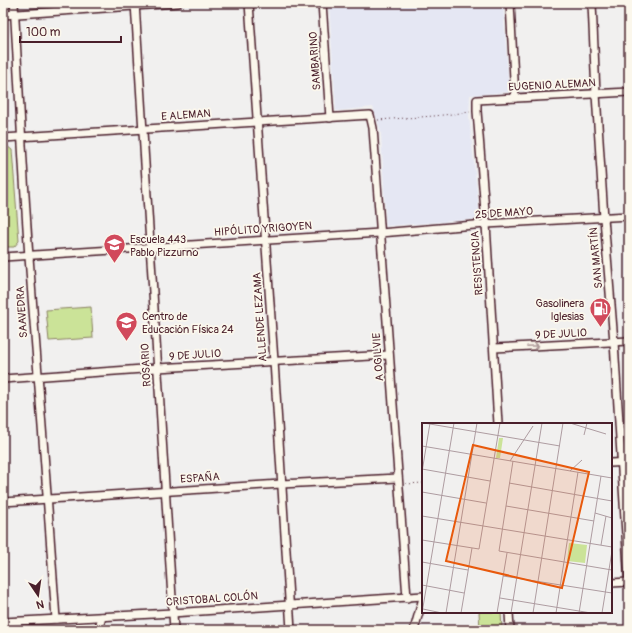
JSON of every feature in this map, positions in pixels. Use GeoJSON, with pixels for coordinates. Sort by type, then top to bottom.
{"type":"FeatureCollection","features":[{"type":"Feature","properties":{"kind":"street","name":"SAAVEDRA"},"geometry":{"type":"LineString","coordinates":[[14,3],[29,255],[56,619]]}},
{"type":"Feature","properties":{"kind":"street"},"geometry":{"type":"LineString","coordinates":[[3,15],[135,4],[178,3]]}},
{"type":"Feature","properties":{"kind":"street","name":"ALLENDE LEZAMA"},"geometry":{"type":"LineString","coordinates":[[249,3],[291,630]]}},
{"type":"Feature","properties":{"kind":"street","name":"SAMBARINO"},"geometry":{"type":"LineString","coordinates":[[322,3],[330,118]]}},
{"type":"Feature","properties":{"kind":"street"},"geometry":{"type":"LineString","coordinates":[[510,3],[515,98]]}},
{"type":"Feature","properties":{"kind":"street","name":"SAN MARTÍN"},"geometry":{"type":"LineString","coordinates":[[592,3],[604,218],[625,463],[629,582]]}},
{"type":"Feature","properties":{"kind":"street","name":"ROSARIO"},"geometry":{"type":"LineString","coordinates":[[135,4],[174,630]]}},
{"type":"Feature","properties":{"kind":"street","name":"EUGENIO ALEMAN"},"geometry":{"type":"LineString","coordinates":[[477,100],[629,92]]}},
{"type":"Feature","properties":{"kind":"street","name":"RESISTENCIA"},"geometry":{"type":"LineString","coordinates":[[477,100],[498,423]]}},
{"type":"Feature","properties":{"kind":"street","name":"E ALEMAN"},"geometry":{"type":"LineString","coordinates":[[3,138],[330,118],[370,118]]}},
{"type":"Feature","properties":{"kind":"street","name":"A OGILVIE"},"geometry":{"type":"LineString","coordinates":[[370,118],[373,128],[407,598]]}},
{"type":"Feature","properties":{"kind":"street","name":"25 DE MAYO"},"geometry":{"type":"LineString","coordinates":[[380,233],[486,224],[629,216]]}},
{"type":"Feature","properties":{"kind":"street","name":"HIPÓLITO YRIGOYEN"},"geometry":{"type":"LineString","coordinates":[[3,257],[380,233]]}},
{"type":"Feature","properties":{"kind":"street","name":"9 DE JULIO"},"geometry":{"type":"LineString","coordinates":[[494,348],[629,341]]}},
{"type":"Feature","properties":{"kind":"street","name":"9 DE JULIO"},"geometry":{"type":"LineString","coordinates":[[3,379],[157,368],[389,355]]}},
{"type":"Feature","properties":{"kind":"street"},"geometry":{"type":"LineString","coordinates":[[612,463],[625,463]]}},
{"type":"Feature","properties":{"kind":"street","name":"ESPAÑA"},"geometry":{"type":"LineString","coordinates":[[3,502],[281,484],[399,481]]}},
{"type":"Feature","properties":{"kind":"street"},"geometry":{"type":"LineString","coordinates":[[612,583],[629,582]]}},
{"type":"Feature","properties":{"kind":"street","name":"CRISTOBAL COLÓN"},"geometry":{"type":"LineString","coordinates":[[3,622],[422,597]]}},
{"type":"Feature","properties":{"kind":"street"},"geometry":{"type":"LineString","coordinates":[[414,630],[422,601]]}},
{"type":"Feature","properties":{"kind":"street"},"geometry":{"type":"LineString","coordinates":[[509,613],[510,630]]}},
{"type":"Feature","properties":{"kind":"street"},"geometry":{"type":"LineString","coordinates":[[97,630],[102,616]]}},
{"type":"Feature","properties":{"kind":"path"},"geometry":{"type":"LineString","coordinates":[[370,118],[434,116],[477,111]]}},
{"type":"Feature","properties":{"kind":"path"},"geometry":{"type":"LineString","coordinates":[[399,481],[422,482]]}},
{"type":"Feature","properties":{"kind":"shaded area"},"geometry":{"type":"Polygon","coordinates":[[[329,3],[503,3],[509,92],[470,95],[469,117],[480,219],[386,226],[381,132],[373,107],[336,111],[329,3]]]}},
{"type":"Feature","properties":{"kind":"green space"},"geometry":{"type":"Polygon","coordinates":[[[3,146],[7,146],[12,150],[19,241],[14,247],[3,247],[3,146]]]}},
{"type":"Feature","properties":{"kind":"green space"},"geometry":{"type":"Polygon","coordinates":[[[91,307],[93,338],[49,341],[46,310],[91,307]]]}},
{"type":"Feature","properties":{"kind":"green space"},"geometry":{"type":"Polygon","coordinates":[[[479,613],[501,613],[502,630],[480,630],[479,613]]]}},
{"type":"Feature","properties":{"kind":"place","name":"Escuela 443 Pablo Pizzurno"},"geometry":{"type":"Point","coordinates":[114,264]}},
{"type":"Feature","properties":{"kind":"place","name":"Gasolinera Iglesias"},"geometry":{"type":"Point","coordinates":[600,328]}},
{"type":"Feature","properties":{"kind":"place","name":"Centro de Educación Física 24"},"geometry":{"type":"Point","coordinates":[127,342]}}]}
